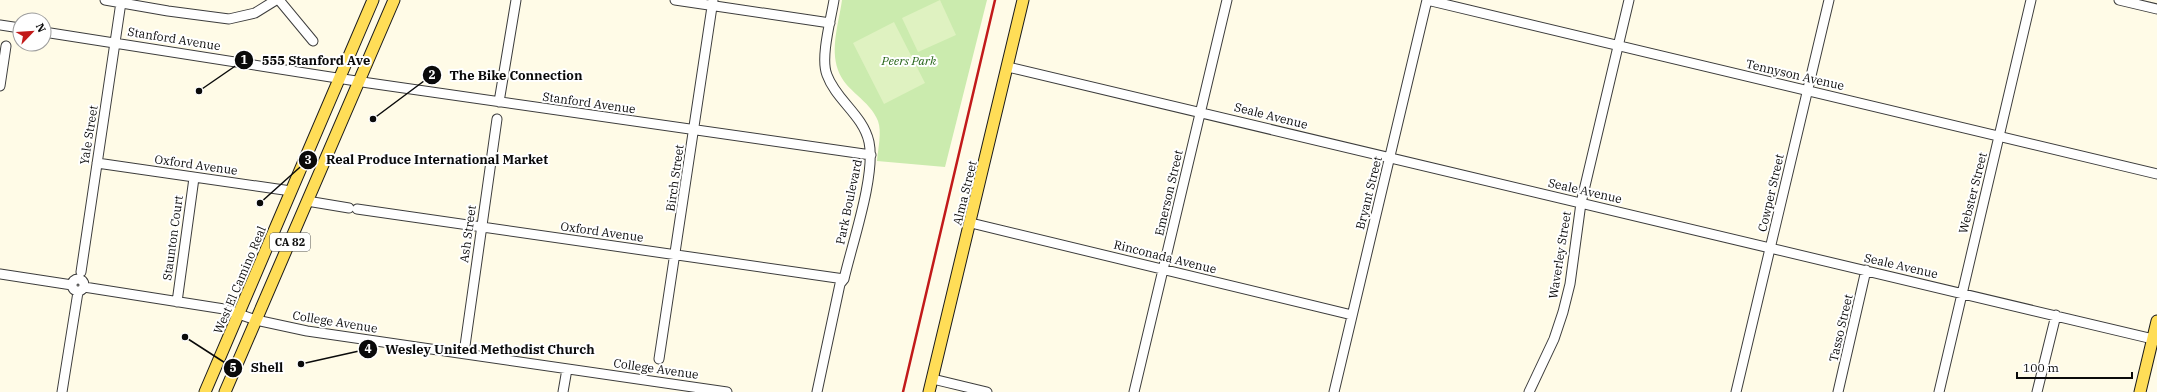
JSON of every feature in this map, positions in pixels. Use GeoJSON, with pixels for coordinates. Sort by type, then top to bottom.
{"type":"FeatureCollection","features":[{"type":"Feature","properties":{"kind":"main road","name":"West El Camino Real"},"geometry":{"type":"LineString","coordinates":[[205,392],[374,0]]}},
{"type":"Feature","properties":{"kind":"main road","name":"CA 82"},"geometry":{"type":"LineString","coordinates":[[225,392],[394,0]]}},
{"type":"Feature","properties":{"kind":"main road","name":"Alma Street"},"geometry":{"type":"LineString","coordinates":[[930,392],[1023,0]]}},
{"type":"Feature","properties":{"kind":"main road"},"geometry":{"type":"LineString","coordinates":[[2140,392],[2155,339],[2157,321]]}},
{"type":"Feature","properties":{"kind":"street"},"geometry":{"type":"LineString","coordinates":[[105,0],[184,14],[229,19],[255,13],[276,0]]}},
{"type":"Feature","properties":{"kind":"street"},"geometry":{"type":"LineString","coordinates":[[279,0],[314,41]]}},
{"type":"Feature","properties":{"kind":"street"},"geometry":{"type":"LineString","coordinates":[[499,102],[516,0]]}},
{"type":"Feature","properties":{"kind":"street"},"geometry":{"type":"LineString","coordinates":[[675,0],[713,3],[830,23]]}},
{"type":"Feature","properties":{"kind":"street","name":"Park Boulevard"},"geometry":{"type":"LineString","coordinates":[[817,392],[828,348],[826,344],[840,284],[844,279],[871,169],[869,143],[862,125],[832,85],[826,72],[825,56],[834,0]]}},
{"type":"Feature","properties":{"kind":"street","name":"Emerson Street"},"geometry":{"type":"LineString","coordinates":[[1134,392],[1227,0]]}},
{"type":"Feature","properties":{"kind":"street","name":"Tennyson Avenue"},"geometry":{"type":"LineString","coordinates":[[1427,0],[2157,174]]}},
{"type":"Feature","properties":{"kind":"street","name":"Bryant Street"},"geometry":{"type":"LineString","coordinates":[[1334,392],[1427,0]]}},
{"type":"Feature","properties":{"kind":"street","name":"Waverley Street"},"geometry":{"type":"LineString","coordinates":[[1529,392],[1554,339],[1563,312],[1570,284],[1581,203],[1629,0]]}},
{"type":"Feature","properties":{"kind":"street","name":"Cowper Street"},"geometry":{"type":"LineString","coordinates":[[1736,392],[1829,0]]}},
{"type":"Feature","properties":{"kind":"street","name":"Webster Street"},"geometry":{"type":"LineString","coordinates":[[1939,392],[1961,292],[2000,136],[2031,0]]}},
{"type":"Feature","properties":{"kind":"street"},"geometry":{"type":"LineString","coordinates":[[2119,0],[2157,9]]}},
{"type":"Feature","properties":{"kind":"street","name":"Yale Street"},"geometry":{"type":"LineString","coordinates":[[81,272],[122,2]]}},
{"type":"Feature","properties":{"kind":"street","name":"Birch Street"},"geometry":{"type":"LineString","coordinates":[[659,359],[676,255],[713,3]]}},
{"type":"Feature","properties":{"kind":"street"},"geometry":{"type":"LineString","coordinates":[[0,25],[12,27]]}},
{"type":"Feature","properties":{"kind":"street","name":"Stanford Avenue"},"geometry":{"type":"LineString","coordinates":[[52,33],[694,131],[871,155]]}},
{"type":"Feature","properties":{"kind":"street"},"geometry":{"type":"LineString","coordinates":[[0,86],[6,46]]}},
{"type":"Feature","properties":{"kind":"street","name":"Seale Avenue"},"geometry":{"type":"LineString","coordinates":[[1008,67],[1201,111],[2155,339]]}},
{"type":"Feature","properties":{"kind":"street","name":"Ash Street"},"geometry":{"type":"LineString","coordinates":[[464,353],[497,119]]}},
{"type":"Feature","properties":{"kind":"street","name":"Oxford Avenue"},"geometry":{"type":"LineString","coordinates":[[97,163],[291,191]]}},
{"type":"Feature","properties":{"kind":"street","name":"Staunton Court"},"geometry":{"type":"LineString","coordinates":[[177,302],[194,178]]}},
{"type":"Feature","properties":{"kind":"street","name":"Oxford Avenue"},"geometry":{"type":"LineString","coordinates":[[307,201],[844,279]]}},
{"type":"Feature","properties":{"kind":"street","name":"Rinconada Avenue"},"geometry":{"type":"LineString","coordinates":[[971,223],[1163,268],[1352,316]]}},
{"type":"Feature","properties":{"kind":"street","name":"Tasso Street"},"geometry":{"type":"LineString","coordinates":[[1838,392],[1866,270]]}},
{"type":"Feature","properties":{"kind":"street","name":"College Avenue"},"geometry":{"type":"LineString","coordinates":[[0,274],[78,288],[224,309],[256,320],[307,331],[727,392]]}},
{"type":"Feature","properties":{"kind":"street"},"geometry":{"type":"LineString","coordinates":[[62,392],[78,288]]}},
{"type":"Feature","properties":{"kind":"street"},"geometry":{"type":"LineString","coordinates":[[2037,392],[2056,315]]}},
{"type":"Feature","properties":{"kind":"street"},"geometry":{"type":"LineString","coordinates":[[563,392],[567,369]]}},
{"type":"Feature","properties":{"kind":"street"},"geometry":{"type":"LineString","coordinates":[[933,379],[987,392]]}},
{"type":"Feature","properties":{"kind":"green space","name":"Peers Park"},"geometry":{"type":"Polygon","coordinates":[[[842,0],[987,0],[945,167],[877,161],[880,135],[878,121],[869,107],[841,77],[836,62],[835,44],[842,0]]]}},
{"type":"Feature","properties":{"kind":"green space"},"geometry":{"type":"Polygon","coordinates":[[[940,0],[956,35],[918,52],[902,18],[940,0]]]}},
{"type":"Feature","properties":{"kind":"green space"},"geometry":{"type":"Polygon","coordinates":[[[894,22],[925,83],[884,104],[853,43],[894,22]]]}},
{"type":"Feature","properties":{"kind":"railway"},"geometry":{"type":"LineString","coordinates":[[903,392],[995,0]]}},
{"type":"Feature","properties":{"kind":"place","name":"555 Stanford Ave"},"geometry":{"type":"Point","coordinates":[199,91]}},
{"type":"Feature","properties":{"kind":"place","name":"The Bike Connection"},"geometry":{"type":"Point","coordinates":[373,119]}},
{"type":"Feature","properties":{"kind":"place","name":"Real Produce International Market"},"geometry":{"type":"Point","coordinates":[260,203]}},
{"type":"Feature","properties":{"kind":"place","name":"Shell"},"geometry":{"type":"Point","coordinates":[185,337]}},
{"type":"Feature","properties":{"kind":"place","name":"Wesley United Methodist Church"},"geometry":{"type":"Point","coordinates":[301,364]}}]}
